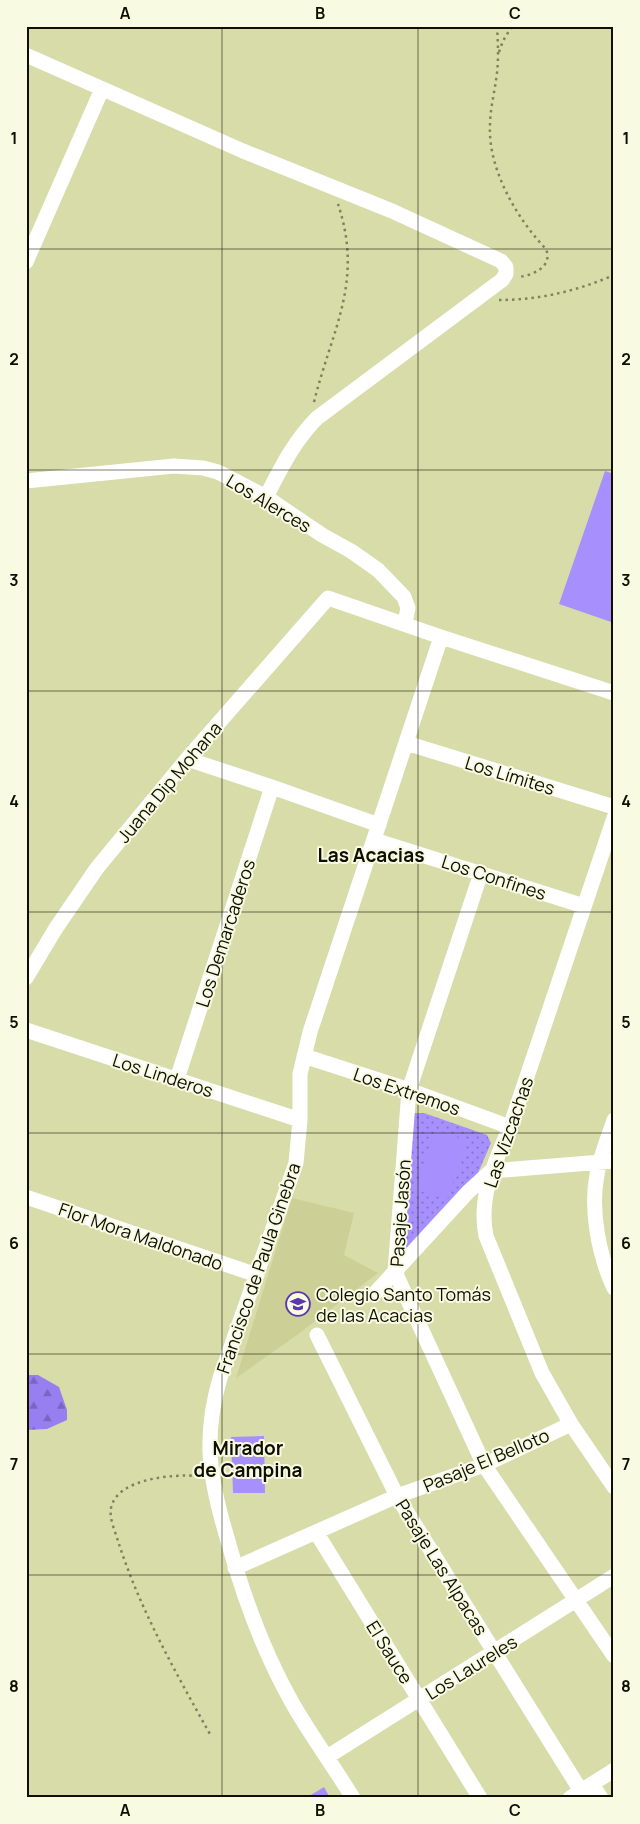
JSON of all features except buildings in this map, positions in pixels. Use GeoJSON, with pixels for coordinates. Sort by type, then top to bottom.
{"type":"FeatureCollection","features":[{"type":"Feature","properties":{"kind":"street"},"geometry":{"type":"LineString","coordinates":[[26,55],[243,151],[392,211],[502,261],[507,270],[505,277],[325,412],[310,426],[284,461],[266,497]]}},
{"type":"Feature","properties":{"kind":"street"},"geometry":{"type":"LineString","coordinates":[[26,262],[102,89]]}},
{"type":"Feature","properties":{"kind":"street","name":"Los Alerces"},"geometry":{"type":"LineString","coordinates":[[26,481],[174,466],[203,468],[229,477],[266,497],[322,535],[358,556],[390,581],[401,592],[406,602],[408,608],[405,623]]}},
{"type":"Feature","properties":{"kind":"street","name":"Juana Dip Mohana"},"geometry":{"type":"LineString","coordinates":[[26,978],[56,928],[91,876],[187,759],[328,598],[405,623]]}},
{"type":"Feature","properties":{"kind":"street"},"geometry":{"type":"LineString","coordinates":[[405,623],[441,637],[614,693]]}},
{"type":"Feature","properties":{"kind":"street","name":"Francisco de Paula Ginebra"},"geometry":{"type":"LineString","coordinates":[[353,1798],[298,1713],[275,1670],[252,1618],[235,1568],[212,1479],[209,1449],[210,1429],[215,1394],[296,1163],[300,1120],[300,1074],[310,1032],[441,637]]}},
{"type":"Feature","properties":{"kind":"street","name":"Los Límites"},"geometry":{"type":"LineString","coordinates":[[406,742],[614,807]]}},
{"type":"Feature","properties":{"kind":"street"},"geometry":{"type":"LineString","coordinates":[[187,759],[379,825]]}},
{"type":"Feature","properties":{"kind":"street","name":"Los Demarcaderos"},"geometry":{"type":"LineString","coordinates":[[177,1079],[272,787]]}},
{"type":"Feature","properties":{"kind":"street","name":"Las Vizcachas"},"geometry":{"type":"LineString","coordinates":[[614,818],[510,1127],[491,1171],[484,1206],[486,1236],[542,1373],[571,1424],[614,1487]]}},
{"type":"Feature","properties":{"kind":"street","name":"Los Confines"},"geometry":{"type":"LineString","coordinates":[[374,840],[584,906]]}},
{"type":"Feature","properties":{"kind":"street","name":"Pasaje Jasón"},"geometry":{"type":"LineString","coordinates":[[481,873],[409,1090],[395,1272],[484,1464],[614,1656]]}},
{"type":"Feature","properties":{"kind":"street","name":"Los Linderos"},"geometry":{"type":"LineString","coordinates":[[26,1030],[300,1120]]}},
{"type":"Feature","properties":{"kind":"street","name":"Los Extremos"},"geometry":{"type":"LineString","coordinates":[[304,1056],[409,1090],[510,1127]]}},
{"type":"Feature","properties":{"kind":"street"},"geometry":{"type":"LineString","coordinates":[[614,1120],[607,1161],[595,1187],[600,1248],[604,1265],[614,1288]]}},
{"type":"Feature","properties":{"kind":"street"},"geometry":{"type":"LineString","coordinates":[[376,1292],[468,1192],[491,1171],[607,1161]]}},
{"type":"Feature","properties":{"kind":"street","name":"Flor Mora Maldonado"},"geometry":{"type":"LineString","coordinates":[[26,1197],[257,1275]]}},
{"type":"Feature","properties":{"kind":"street","name":"Pasaje Las Alpacas"},"geometry":{"type":"LineString","coordinates":[[316,1335],[397,1496],[581,1791],[601,1798]]}},
{"type":"Feature","properties":{"kind":"street","name":"Pasaje El Belloto"},"geometry":{"type":"LineString","coordinates":[[235,1568],[397,1496],[484,1464],[571,1424]]}},
{"type":"Feature","properties":{"kind":"street","name":"El Sauce"},"geometry":{"type":"LineString","coordinates":[[316,1532],[480,1798]]}},
{"type":"Feature","properties":{"kind":"street","name":"Los Laureles"},"geometry":{"type":"LineString","coordinates":[[327,1758],[614,1576]]}},
{"type":"Feature","properties":{"kind":"street"},"geometry":{"type":"LineString","coordinates":[[581,1791],[614,1770]]}},
{"type":"Feature","properties":{"kind":"path"},"geometry":{"type":"LineString","coordinates":[[496,26],[498,58]]}},
{"type":"Feature","properties":{"kind":"path"},"geometry":{"type":"LineString","coordinates":[[505,277],[523,276],[543,268],[548,260],[546,249],[508,194],[497,173],[493,158],[489,128],[498,58],[502,41],[512,26]]}},
{"type":"Feature","properties":{"kind":"path"},"geometry":{"type":"LineString","coordinates":[[310,426],[320,378],[343,306],[348,278],[346,232],[331,186]]}},
{"type":"Feature","properties":{"kind":"path"},"geometry":{"type":"LineString","coordinates":[[475,300],[511,300],[548,296],[584,287],[614,275]]}},
{"type":"Feature","properties":{"kind":"path"},"geometry":{"type":"LineString","coordinates":[[211,1736],[160,1644],[145,1611],[122,1551],[111,1513],[114,1501],[122,1491],[139,1483],[168,1476],[197,1476],[212,1479]]}},
{"type":"Feature","properties":{"kind":"shaded area"},"geometry":{"type":"Polygon","coordinates":[[[605,471],[614,474],[614,623],[559,604],[605,471]]]}},
{"type":"Feature","properties":{"kind":"shaded area"},"geometry":{"type":"Polygon","coordinates":[[[412,1113],[424,1113],[487,1135],[491,1143],[478,1173],[402,1254],[412,1113]]]}},
{"type":"Feature","properties":{"kind":"shaded area"},"geometry":{"type":"Polygon","coordinates":[[[436,1130],[468,1141],[447,1200],[415,1189],[436,1130]]]}},
{"type":"Feature","properties":{"kind":"shaded area","name":"Colegio Santo Tomás de las Acacias"},"geometry":{"type":"Polygon","coordinates":[[[292,1198],[354,1213],[344,1255],[378,1273],[297,1335],[236,1378],[292,1198]]]}},
{"type":"Feature","properties":{"kind":"shaded area"},"geometry":{"type":"Polygon","coordinates":[[[264,1436],[265,1493],[233,1493],[231,1437],[264,1436]]]}},
{"type":"Feature","properties":{"kind":"shaded area"},"geometry":{"type":"Polygon","coordinates":[[[324,1787],[330,1798],[306,1798],[324,1787]]]}},
{"type":"Feature","properties":{"kind":"green space"},"geometry":{"type":"Polygon","coordinates":[[[26,1375],[38,1375],[59,1387],[67,1410],[67,1420],[47,1429],[26,1430],[26,1375]]]}},
{"type":"Feature","properties":{"kind":"place","name":"Colegio Santo Tomás de las Acacias"},"geometry":{"type":"Point","coordinates":[298,1304]}},
{"type":"Feature","properties":{"kind":"district","name":"Las Acacias"},"geometry":{"type":"Point","coordinates":[371,855]}},
{"type":"Feature","properties":{"kind":"district","name":"Mirador de Campina"},"geometry":{"type":"Point","coordinates":[248,1459]}}]}
